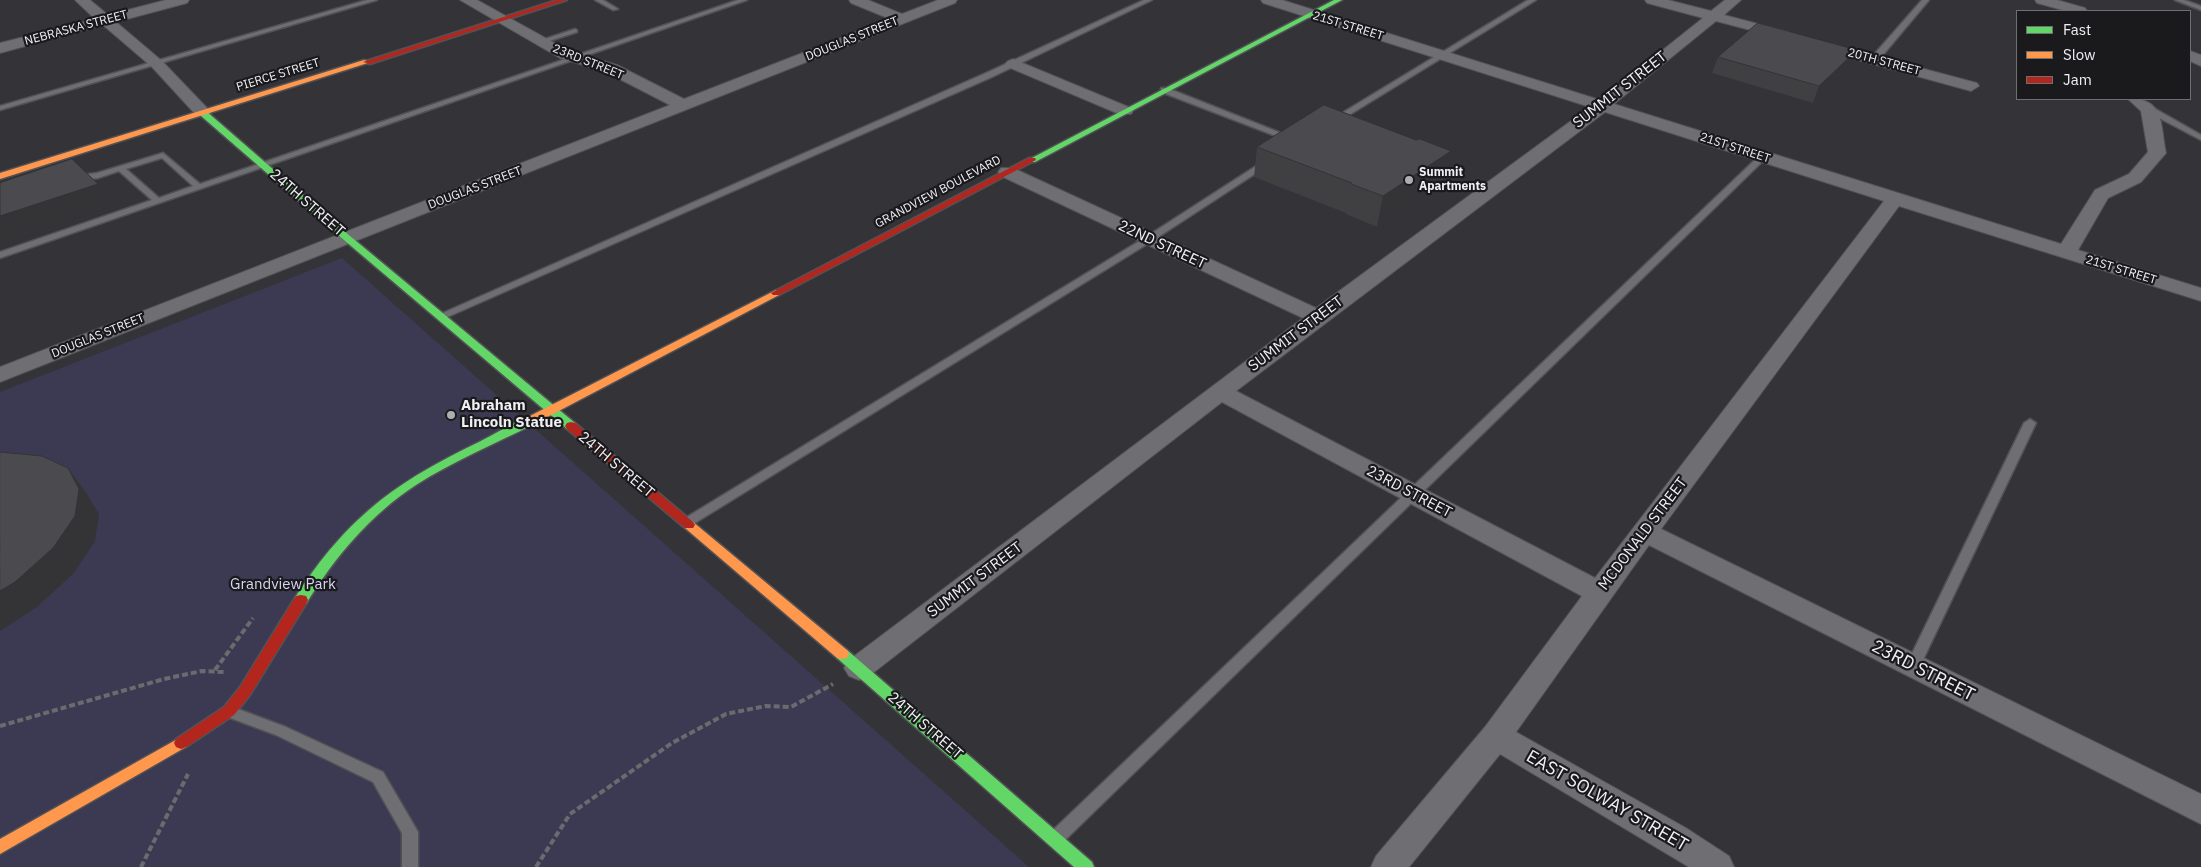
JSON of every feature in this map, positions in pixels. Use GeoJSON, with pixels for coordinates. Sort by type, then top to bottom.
{"type":"FeatureCollection","features":[{"type":"Feature","properties":{"kind":"street","name":"24TH STREET"},"geometry":{"type":"LineString","coordinates":[[82,0],[157,64],[203,113],[347,238],[859,668],[1086,867]]}},
{"type":"Feature","properties":{"kind":"street","name":"NEBRASKA STREET"},"geometry":{"type":"LineString","coordinates":[[0,48],[182,0]]}},
{"type":"Feature","properties":{"kind":"street","name":"23RD STREET"},"geometry":{"type":"LineString","coordinates":[[467,0],[565,55],[580,57],[608,68],[684,106]]}},
{"type":"Feature","properties":{"kind":"street","name":"PIERCE STREET"},"geometry":{"type":"LineString","coordinates":[[0,176],[62,161],[203,113],[564,0]]}},
{"type":"Feature","properties":{"kind":"street"},"geometry":{"type":"LineString","coordinates":[[856,0],[903,19]]}},
{"type":"Feature","properties":{"kind":"street","name":"DOUGLAS STREET"},"geometry":{"type":"LineString","coordinates":[[0,375],[950,0]]}},
{"type":"Feature","properties":{"kind":"street","name":"21ST STREET"},"geometry":{"type":"LineString","coordinates":[[1268,0],[2201,295]]}},
{"type":"Feature","properties":{"kind":"street","name":"GRANDVIEW BOULEVARD"},"geometry":{"type":"LineString","coordinates":[[229,711],[254,676],[314,578],[370,514],[411,483],[1339,0]]}},
{"type":"Feature","properties":{"kind":"street","name":"20TH STREET"},"geometry":{"type":"LineString","coordinates":[[1652,0],[1971,86]]}},
{"type":"Feature","properties":{"kind":"street","name":"SUMMIT STREET"},"geometry":{"type":"LineString","coordinates":[[859,668],[1318,317],[1602,106],[1734,0]]}},
{"type":"Feature","properties":{"kind":"street"},"geometry":{"type":"LineString","coordinates":[[2042,0],[2077,10]]}},
{"type":"Feature","properties":{"kind":"street"},"geometry":{"type":"LineString","coordinates":[[1013,64],[1125,111]]}},
{"type":"Feature","properties":{"kind":"street"},"geometry":{"type":"LineString","coordinates":[[2066,253],[2101,194],[2135,178],[2157,153],[2143,104]]}},
{"type":"Feature","properties":{"kind":"street","name":"22ND STREET"},"geometry":{"type":"LineString","coordinates":[[1007,172],[1318,317]]}},
{"type":"Feature","properties":{"kind":"street","name":"MCDONALD STREET"},"geometry":{"type":"LineString","coordinates":[[1388,867],[1496,736],[1599,593],[1895,199]]}},
{"type":"Feature","properties":{"kind":"street","name":"23RD STREET"},"geometry":{"type":"LineString","coordinates":[[1220,392],[1599,593]]}},
{"type":"Feature","properties":{"kind":"street","name":"23RD STREET"},"geometry":{"type":"LineString","coordinates":[[1645,532],[2201,810]]}},
{"type":"Feature","properties":{"kind":"street"},"geometry":{"type":"LineString","coordinates":[[0,847],[188,738],[229,711]]}},
{"type":"Feature","properties":{"kind":"street","name":"EAST SOLWAY STREET"},"geometry":{"type":"LineString","coordinates":[[1496,736],[1674,839],[1717,867]]}},
{"type":"Feature","properties":{"kind":"lane"},"geometry":{"type":"LineString","coordinates":[[0,108],[374,0]]}},
{"type":"Feature","properties":{"kind":"lane"},"geometry":{"type":"LineString","coordinates":[[598,0],[615,8]]}},
{"type":"Feature","properties":{"kind":"lane"},"geometry":{"type":"LineString","coordinates":[[0,255],[744,0]]}},
{"type":"Feature","properties":{"kind":"lane"},"geometry":{"type":"LineString","coordinates":[[441,316],[1013,64],[1149,0]]}},
{"type":"Feature","properties":{"kind":"lane"},"geometry":{"type":"LineString","coordinates":[[1324,126],[1445,55],[1533,0]]}},
{"type":"Feature","properties":{"kind":"lane"},"geometry":{"type":"LineString","coordinates":[[1874,60],[1926,0]]}},
{"type":"Feature","properties":{"kind":"lane"},"geometry":{"type":"LineString","coordinates":[[2178,0],[2201,8]]}},
{"type":"Feature","properties":{"kind":"lane"},"geometry":{"type":"LineString","coordinates":[[540,42],[575,31]]}},
{"type":"Feature","properties":{"kind":"lane"},"geometry":{"type":"LineString","coordinates":[[1164,90],[1299,141],[1290,146]]}},
{"type":"Feature","properties":{"kind":"lane"},"geometry":{"type":"LineString","coordinates":[[2143,104],[2201,138]]}},
{"type":"Feature","properties":{"kind":"lane"},"geometry":{"type":"LineString","coordinates":[[73,178],[120,168],[163,155],[199,187]]}},
{"type":"Feature","properties":{"kind":"lane"},"geometry":{"type":"LineString","coordinates":[[686,524],[1149,238],[1274,157]]}},
{"type":"Feature","properties":{"kind":"lane"},"geometry":{"type":"LineString","coordinates":[[1054,840],[1763,157]]}},
{"type":"Feature","properties":{"kind":"lane"},"geometry":{"type":"LineString","coordinates":[[120,168],[158,201]]}},
{"type":"Feature","properties":{"kind":"lane"},"geometry":{"type":"LineString","coordinates":[[1913,666],[2030,423]]}},
{"type":"Feature","properties":{"kind":"lane"},"geometry":{"type":"LineString","coordinates":[[229,711],[281,731],[378,777],[410,832],[410,867]]}},
{"type":"Feature","properties":{"kind":"path"},"geometry":{"type":"LineString","coordinates":[[536,867],[570,814],[665,748],[726,714],[766,706],[792,707],[859,668]]}},
{"type":"Feature","properties":{"kind":"path"},"geometry":{"type":"LineString","coordinates":[[0,726],[121,689],[182,675],[215,670],[254,676]]}},
{"type":"Feature","properties":{"kind":"path"},"geometry":{"type":"LineString","coordinates":[[142,867],[186,781],[193,756],[188,738]]}},
{"type":"Feature","properties":{"kind":"green space","name":"Grandview Park"},"geometry":{"type":"Polygon","coordinates":[[[342,258],[1029,867],[0,867],[0,392],[342,258]]]}},
{"type":"Feature","properties":{"kind":"building"},"geometry":{"type":"Polygon","coordinates":[[[1758,23],[1857,50],[1819,86],[1718,57],[1758,23]]]}},
{"type":"Feature","properties":{"kind":"building"},"geometry":{"type":"Polygon","coordinates":[[[1324,105],[1416,140],[1420,139],[1451,151],[1383,196],[1257,147],[1324,105]]]}},
{"type":"Feature","properties":{"kind":"building"},"geometry":{"type":"Polygon","coordinates":[[[72,159],[98,184],[0,216],[0,183],[72,159]]]}},
{"type":"Feature","properties":{"kind":"building"},"geometry":{"type":"Polygon","coordinates":[[[0,452],[42,456],[68,468],[79,489],[75,516],[53,548],[15,582],[0,591],[0,452]]]}},
{"type":"Feature","properties":{"kind":"traffic: fast"},"geometry":{"type":"LineString","coordinates":[[1032,160],[1339,0]]}},
{"type":"Feature","properties":{"kind":"traffic: fast"},"geometry":{"type":"LineString","coordinates":[[203,113],[347,238],[571,426]]}},
{"type":"Feature","properties":{"kind":"traffic: fast"},"geometry":{"type":"LineString","coordinates":[[301,600],[323,567],[349,536],[394,495],[439,467],[530,421]]}},
{"type":"Feature","properties":{"kind":"traffic: fast"},"geometry":{"type":"LineString","coordinates":[[842,654],[1086,867]]}},
{"type":"Feature","properties":{"kind":"traffic: slow"},"geometry":{"type":"LineString","coordinates":[[0,176],[367,62]]}},
{"type":"Feature","properties":{"kind":"traffic: slow"},"geometry":{"type":"LineString","coordinates":[[530,421],[776,293]]}},
{"type":"Feature","properties":{"kind":"traffic: slow"},"geometry":{"type":"LineString","coordinates":[[689,525],[842,654]]}},
{"type":"Feature","properties":{"kind":"traffic: slow"},"geometry":{"type":"LineString","coordinates":[[0,847],[181,743]]}},
{"type":"Feature","properties":{"kind":"traffic: jam"},"geometry":{"type":"LineString","coordinates":[[367,62],[564,0]]}},
{"type":"Feature","properties":{"kind":"traffic: jam"},"geometry":{"type":"LineString","coordinates":[[776,293],[1032,160]]}},
{"type":"Feature","properties":{"kind":"traffic: jam"},"geometry":{"type":"LineString","coordinates":[[571,426],[689,525]]}},
{"type":"Feature","properties":{"kind":"traffic: jam"},"geometry":{"type":"LineString","coordinates":[[181,743],[229,711],[245,691],[301,600]]}},
{"type":"Feature","properties":{"kind":"place","name":"Summit Apartments"},"geometry":{"type":"Point","coordinates":[1409,180]}},
{"type":"Feature","properties":{"kind":"place","name":"Abraham Lincoln Statue"},"geometry":{"type":"Point","coordinates":[451,415]}}]}
